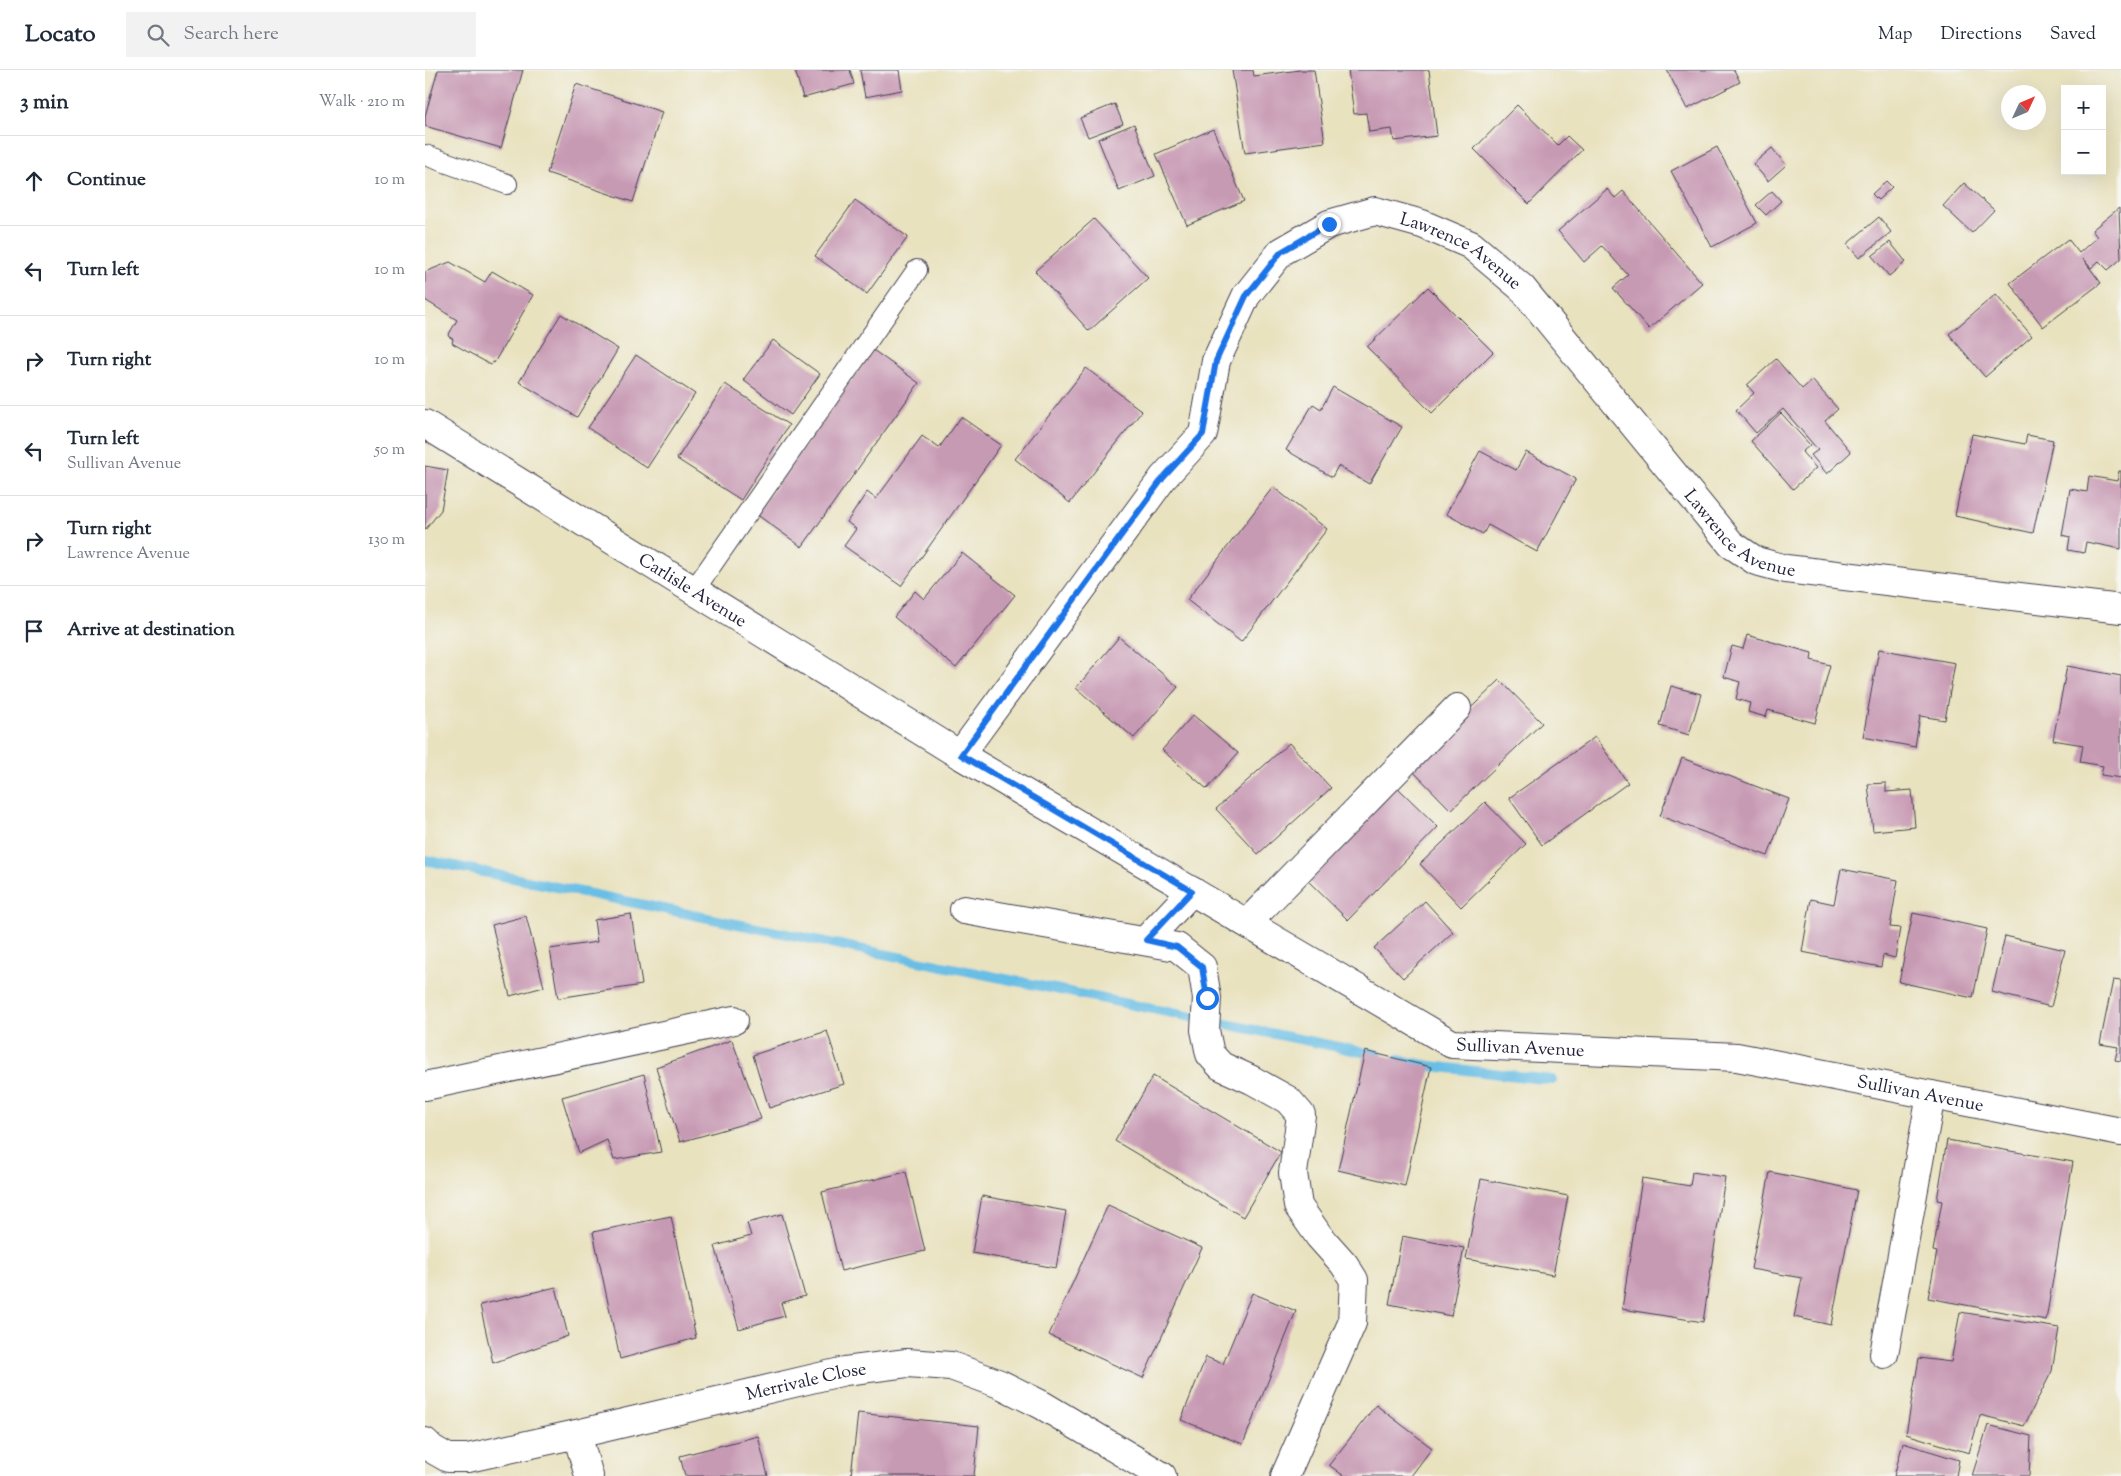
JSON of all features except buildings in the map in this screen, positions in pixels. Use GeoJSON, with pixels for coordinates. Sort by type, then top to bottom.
{"type":"FeatureCollection","features":[{"type":"Feature","properties":{"kind":"street","name":"Lawrence Avenue"},"geometry":{"type":"LineString","coordinates":[[961,755],[1163,478],[1203,434],[1216,361],[1246,296],[1281,252],[1329,224],[1375,211],[1422,224],[1471,245],[1523,288],[1731,544],[1757,561],[1786,570],[2121,610]]}},
{"type":"Feature","properties":{"kind":"street","name":"Carlisle Avenue"},"geometry":{"type":"LineString","coordinates":[[425,424],[961,755]]}},
{"type":"Feature","properties":{"kind":"street"},"geometry":{"type":"LineString","coordinates":[[1247,923],[1457,708]]}},
{"type":"Feature","properties":{"kind":"street","name":"Sullivan Avenue"},"geometry":{"type":"LineString","coordinates":[[961,755],[1452,1044],[1737,1057],[2121,1132]]}},
{"type":"Feature","properties":{"kind":"street"},"geometry":{"type":"LineString","coordinates":[[1146,940],[1192,891]]}},
{"type":"Feature","properties":{"kind":"street"},"geometry":{"type":"LineString","coordinates":[[964,910],[1146,940],[1177,947],[1202,967],[1207,998],[1205,1030],[1210,1054],[1221,1066],[1252,1080],[1288,1100],[1301,1115],[1293,1173],[1298,1206],[1319,1236],[1344,1264],[1354,1280],[1352,1323],[1285,1476]]}},
{"type":"Feature","properties":{"kind":"street"},"geometry":{"type":"LineString","coordinates":[[425,1086],[734,1020]]}},
{"type":"Feature","properties":{"kind":"street"},"geometry":{"type":"LineString","coordinates":[[1883,1354],[1931,1095]]}},
{"type":"Feature","properties":{"kind":"street","name":"Merrivale Close"},"geometry":{"type":"LineString","coordinates":[[428,1446],[448,1458],[468,1458],[845,1371],[907,1363],[951,1366],[1000,1384],[1042,1405],[1162,1476]]}},
{"type":"Feature","properties":{"kind":"street"},"geometry":{"type":"LineString","coordinates":[[577,1434],[589,1476]]}},
{"type":"Feature","properties":{"kind":"lane"},"geometry":{"type":"LineString","coordinates":[[425,155],[507,184]]}},
{"type":"Feature","properties":{"kind":"lane"},"geometry":{"type":"LineString","coordinates":[[694,590],[917,270]]}},
{"type":"Feature","properties":{"kind":"waterway"},"geometry":{"type":"LineString","coordinates":[[425,860],[1377,1055]]}},
{"type":"Feature","properties":{"kind":"waterway"},"geometry":{"type":"LineString","coordinates":[[1398,1060],[1431,1066],[1552,1080]]}},
{"type":"Feature","properties":{"kind":"route"},"geometry":{"type":"LineString","coordinates":[[1207,998],[1202,967],[1177,947],[1146,940],[1192,891],[961,755],[1163,478],[1203,434],[1216,361],[1246,296],[1281,252],[1329,224]]}}]}
